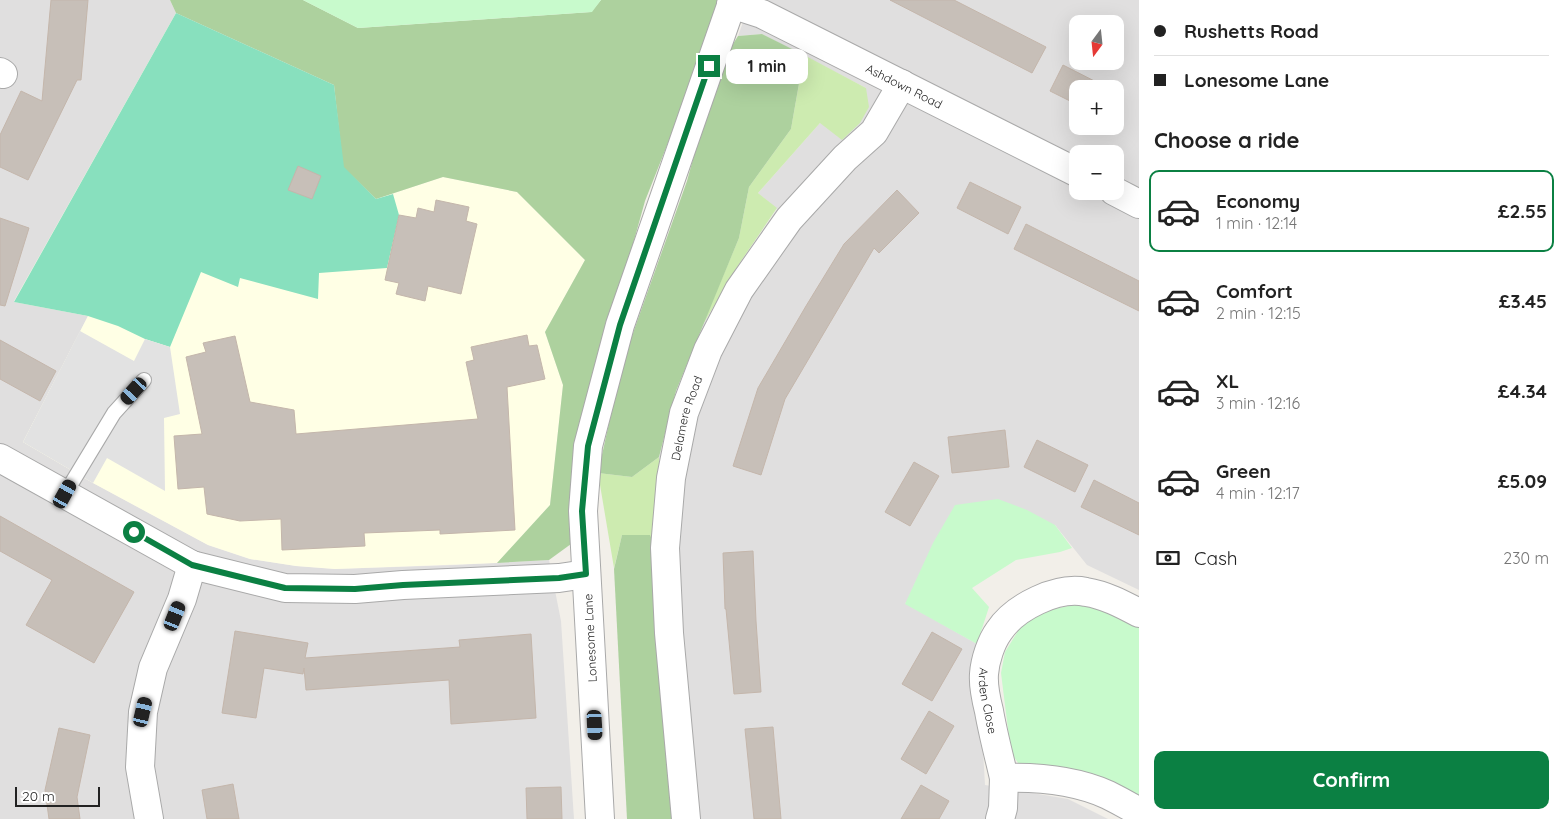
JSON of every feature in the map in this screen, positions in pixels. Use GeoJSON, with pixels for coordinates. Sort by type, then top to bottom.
{"type":"FeatureCollection","features":[{"type":"Feature","properties":{"kind":"street","name":"Ashdown Road"},"geometry":{"type":"LineString","coordinates":[[732,2],[762,14],[1069,168]]}},
{"type":"Feature","properties":{"kind":"street","name":"Lonesome Lane"},"geometry":{"type":"LineString","coordinates":[[600,819],[582,511],[588,446],[620,325],[732,2]]}},
{"type":"Feature","properties":{"kind":"street","name":"Delamere Road"},"geometry":{"type":"LineString","coordinates":[[686,819],[669,633],[666,548],[671,478],[684,413],[708,350],[739,290],[789,219],[845,158],[874,132],[902,84]]}},
{"type":"Feature","properties":{"kind":"street"},"geometry":{"type":"LineString","coordinates":[[1124,196],[1139,204]]}},
{"type":"Feature","properties":{"kind":"street"},"geometry":{"type":"LineString","coordinates":[[0,458],[192,565],[285,588],[355,589],[559,578],[586,574]]}},
{"type":"Feature","properties":{"kind":"street"},"geometry":{"type":"LineString","coordinates":[[149,819],[140,768],[143,712],[154,668],[182,599],[192,565]]}},
{"type":"Feature","properties":{"kind":"street","name":"Arden Close"},"geometry":{"type":"LineString","coordinates":[[1000,819],[1003,808],[1004,778],[985,695],[984,674],[988,654],[999,630],[1017,613],[1038,600],[1060,592],[1084,591],[1108,597],[1139,613]]}},
{"type":"Feature","properties":{"kind":"street"},"geometry":{"type":"LineString","coordinates":[[1004,778],[1021,777],[1070,783],[1106,794],[1139,812]]}},
{"type":"Feature","properties":{"kind":"lane"},"geometry":{"type":"LineString","coordinates":[[65,494],[114,414],[144,380]]}},
{"type":"Feature","properties":{"kind":"shaded area"},"geometry":{"type":"Polygon","coordinates":[[[0,0],[170,0],[176,13],[14,301],[88,316],[23,442],[93,483],[208,545],[250,559],[296,566],[335,569],[549,560],[561,621],[574,819],[0,819],[0,0]]]}},
{"type":"Feature","properties":{"kind":"shaded area"},"geometry":{"type":"Polygon","coordinates":[[[751,0],[1139,0],[1139,590],[1087,565],[1055,525],[905,603],[977,644],[985,785],[1068,799],[1108,819],[674,819],[659,457],[676,391],[702,326],[739,264],[777,209],[758,193],[820,123],[866,88],[762,34],[738,36],[751,0]]]}},
{"type":"Feature","properties":{"kind":"shaded area"},"geometry":{"type":"Polygon","coordinates":[[[176,13],[376,199],[443,177],[517,192],[585,260],[545,332],[563,385],[550,505],[497,563],[335,569],[296,566],[250,559],[208,545],[93,483],[23,442],[88,316],[14,302],[176,13]]]}},
{"type":"Feature","properties":{"kind":"shaded area"},"geometry":{"type":"Polygon","coordinates":[[[80,331],[134,361],[145,339],[170,347],[180,414],[164,418],[165,491],[107,458],[93,483],[23,442],[80,331]]]}},
{"type":"Feature","properties":{"kind":"green space"},"geometry":{"type":"Polygon","coordinates":[[[170,0],[303,0],[358,28],[591,12],[601,0],[719,0],[679,115],[645,201],[611,323],[572,485],[571,544],[549,560],[497,563],[550,505],[563,385],[545,332],[585,260],[517,192],[443,177],[376,199],[343,167],[334,85],[176,13],[170,0]]]}},
{"type":"Feature","properties":{"kind":"green space"},"geometry":{"type":"Polygon","coordinates":[[[303,0],[601,0],[592,12],[358,28],[303,0]]]}},
{"type":"Feature","properties":{"kind":"green space"},"geometry":{"type":"Polygon","coordinates":[[[176,13],[334,85],[344,167],[376,199],[393,194],[399,215],[387,268],[319,273],[318,299],[240,278],[238,287],[201,272],[170,347],[88,316],[14,302],[176,13]]]}},
{"type":"Feature","properties":{"kind":"green space"},"geometry":{"type":"Polygon","coordinates":[[[762,34],[804,55],[791,129],[749,187],[739,238],[676,391],[659,457],[632,477],[598,473],[622,364],[687,181],[718,68],[738,36],[762,34]]]}},
{"type":"Feature","properties":{"kind":"green space"},"geometry":{"type":"Polygon","coordinates":[[[804,55],[866,88],[869,107],[860,123],[842,140],[820,123],[758,193],[777,208],[739,264],[702,326],[739,238],[749,187],[791,129],[804,55]]]}},
{"type":"Feature","properties":{"kind":"green space"},"geometry":{"type":"Polygon","coordinates":[[[659,457],[662,498],[658,555],[622,535],[614,568],[598,473],[632,477],[659,457]]]}},
{"type":"Feature","properties":{"kind":"green space"},"geometry":{"type":"Polygon","coordinates":[[[998,499],[1027,510],[1055,525],[1072,548],[1016,560],[972,588],[989,607],[977,644],[905,604],[933,543],[955,505],[998,499]]]}},
{"type":"Feature","properties":{"kind":"green space"},"geometry":{"type":"Polygon","coordinates":[[[622,535],[650,535],[658,555],[674,819],[627,819],[614,569],[622,535]]]}},
{"type":"Feature","properties":{"kind":"green space"},"geometry":{"type":"Polygon","coordinates":[[[1077,604],[1104,610],[1139,627],[1139,797],[1095,775],[1021,767],[1011,753],[1001,673],[1005,652],[1021,626],[1041,612],[1077,604]]]}},
{"type":"Feature","properties":{"kind":"building"},"geometry":{"type":"Polygon","coordinates":[[[51,0],[88,0],[81,80],[77,80],[28,180],[0,167],[0,135],[21,91],[42,101],[51,0]]]}},
{"type":"Feature","properties":{"kind":"building"},"geometry":{"type":"Polygon","coordinates":[[[890,0],[954,0],[1046,47],[1032,73],[890,0]]]}},
{"type":"Feature","properties":{"kind":"building"},"geometry":{"type":"Polygon","coordinates":[[[1063,65],[1069,70],[1092,80],[1069,80],[1069,100],[1050,91],[1063,65]]]}},
{"type":"Feature","properties":{"kind":"building"},"geometry":{"type":"Polygon","coordinates":[[[298,166],[321,176],[312,199],[288,190],[298,166]]]}},
{"type":"Feature","properties":{"kind":"building"},"geometry":{"type":"Polygon","coordinates":[[[970,182],[1021,207],[1008,234],[957,208],[970,182]]]}},
{"type":"Feature","properties":{"kind":"building"},"geometry":{"type":"Polygon","coordinates":[[[897,190],[919,213],[879,253],[874,248],[785,399],[761,475],[733,466],[758,388],[806,306],[844,244],[897,190]]]}},
{"type":"Feature","properties":{"kind":"building"},"geometry":{"type":"Polygon","coordinates":[[[436,200],[469,207],[466,221],[477,224],[461,294],[428,286],[425,301],[396,294],[399,283],[385,280],[399,215],[416,218],[418,208],[434,212],[436,200]]]}},
{"type":"Feature","properties":{"kind":"building"},"geometry":{"type":"Polygon","coordinates":[[[0,218],[29,228],[5,306],[0,305],[0,218]]]}},
{"type":"Feature","properties":{"kind":"building"},"geometry":{"type":"Polygon","coordinates":[[[1026,224],[1139,281],[1139,311],[1014,249],[1026,224]]]}},
{"type":"Feature","properties":{"kind":"building"},"geometry":{"type":"Polygon","coordinates":[[[527,335],[529,346],[537,345],[545,379],[507,387],[515,530],[440,534],[440,530],[364,533],[365,546],[282,550],[281,519],[240,521],[207,514],[204,487],[178,489],[174,436],[202,434],[186,357],[206,352],[203,343],[235,336],[250,402],[294,410],[296,434],[478,419],[466,362],[474,360],[471,347],[527,335]]]}},
{"type":"Feature","properties":{"kind":"building"},"geometry":{"type":"Polygon","coordinates":[[[0,340],[56,371],[40,401],[0,379],[0,340]]]}},
{"type":"Feature","properties":{"kind":"building"},"geometry":{"type":"Polygon","coordinates":[[[1005,430],[1009,467],[952,473],[948,437],[1005,430]]]}},
{"type":"Feature","properties":{"kind":"building"},"geometry":{"type":"Polygon","coordinates":[[[1037,440],[1088,465],[1075,492],[1024,467],[1037,440]]]}},
{"type":"Feature","properties":{"kind":"building"},"geometry":{"type":"Polygon","coordinates":[[[914,462],[939,476],[910,526],[885,512],[914,462]]]}},
{"type":"Feature","properties":{"kind":"building"},"geometry":{"type":"Polygon","coordinates":[[[1094,480],[1139,503],[1139,535],[1081,507],[1094,480]]]}},
{"type":"Feature","properties":{"kind":"building"},"geometry":{"type":"Polygon","coordinates":[[[0,516],[134,592],[94,663],[26,625],[52,580],[0,551],[0,516]]]}},
{"type":"Feature","properties":{"kind":"building"},"geometry":{"type":"Polygon","coordinates":[[[753,551],[761,692],[734,694],[725,609],[723,553],[753,551]]]}},
{"type":"Feature","properties":{"kind":"building"},"geometry":{"type":"Polygon","coordinates":[[[235,631],[308,643],[305,658],[460,647],[459,640],[531,634],[536,718],[451,724],[449,680],[306,690],[304,668],[303,674],[264,668],[256,718],[222,713],[235,631]]]}},
{"type":"Feature","properties":{"kind":"building"},"geometry":{"type":"Polygon","coordinates":[[[932,632],[962,649],[932,701],[902,684],[932,632]]]}},
{"type":"Feature","properties":{"kind":"building"},"geometry":{"type":"Polygon","coordinates":[[[929,711],[954,726],[926,774],[901,759],[929,711]]]}},
{"type":"Feature","properties":{"kind":"building"},"geometry":{"type":"Polygon","coordinates":[[[773,727],[781,819],[754,819],[745,729],[773,727]]]}},
{"type":"Feature","properties":{"kind":"building"},"geometry":{"type":"Polygon","coordinates":[[[59,728],[90,735],[77,797],[80,819],[49,819],[45,790],[59,728]]]}},
{"type":"Feature","properties":{"kind":"building"},"geometry":{"type":"Polygon","coordinates":[[[233,784],[239,819],[207,819],[202,790],[233,784]]]}},
{"type":"Feature","properties":{"kind":"building"},"geometry":{"type":"Polygon","coordinates":[[[921,785],[949,801],[939,819],[901,819],[921,785]]]}},
{"type":"Feature","properties":{"kind":"building"},"geometry":{"type":"Polygon","coordinates":[[[561,787],[562,819],[527,819],[526,788],[561,787]]]}},
{"type":"Feature","properties":{"kind":"route"},"geometry":{"type":"LineString","coordinates":[[134,532],[192,565],[285,588],[355,589],[559,578],[586,574],[582,511],[588,446],[620,325],[709,66]]}}]}
